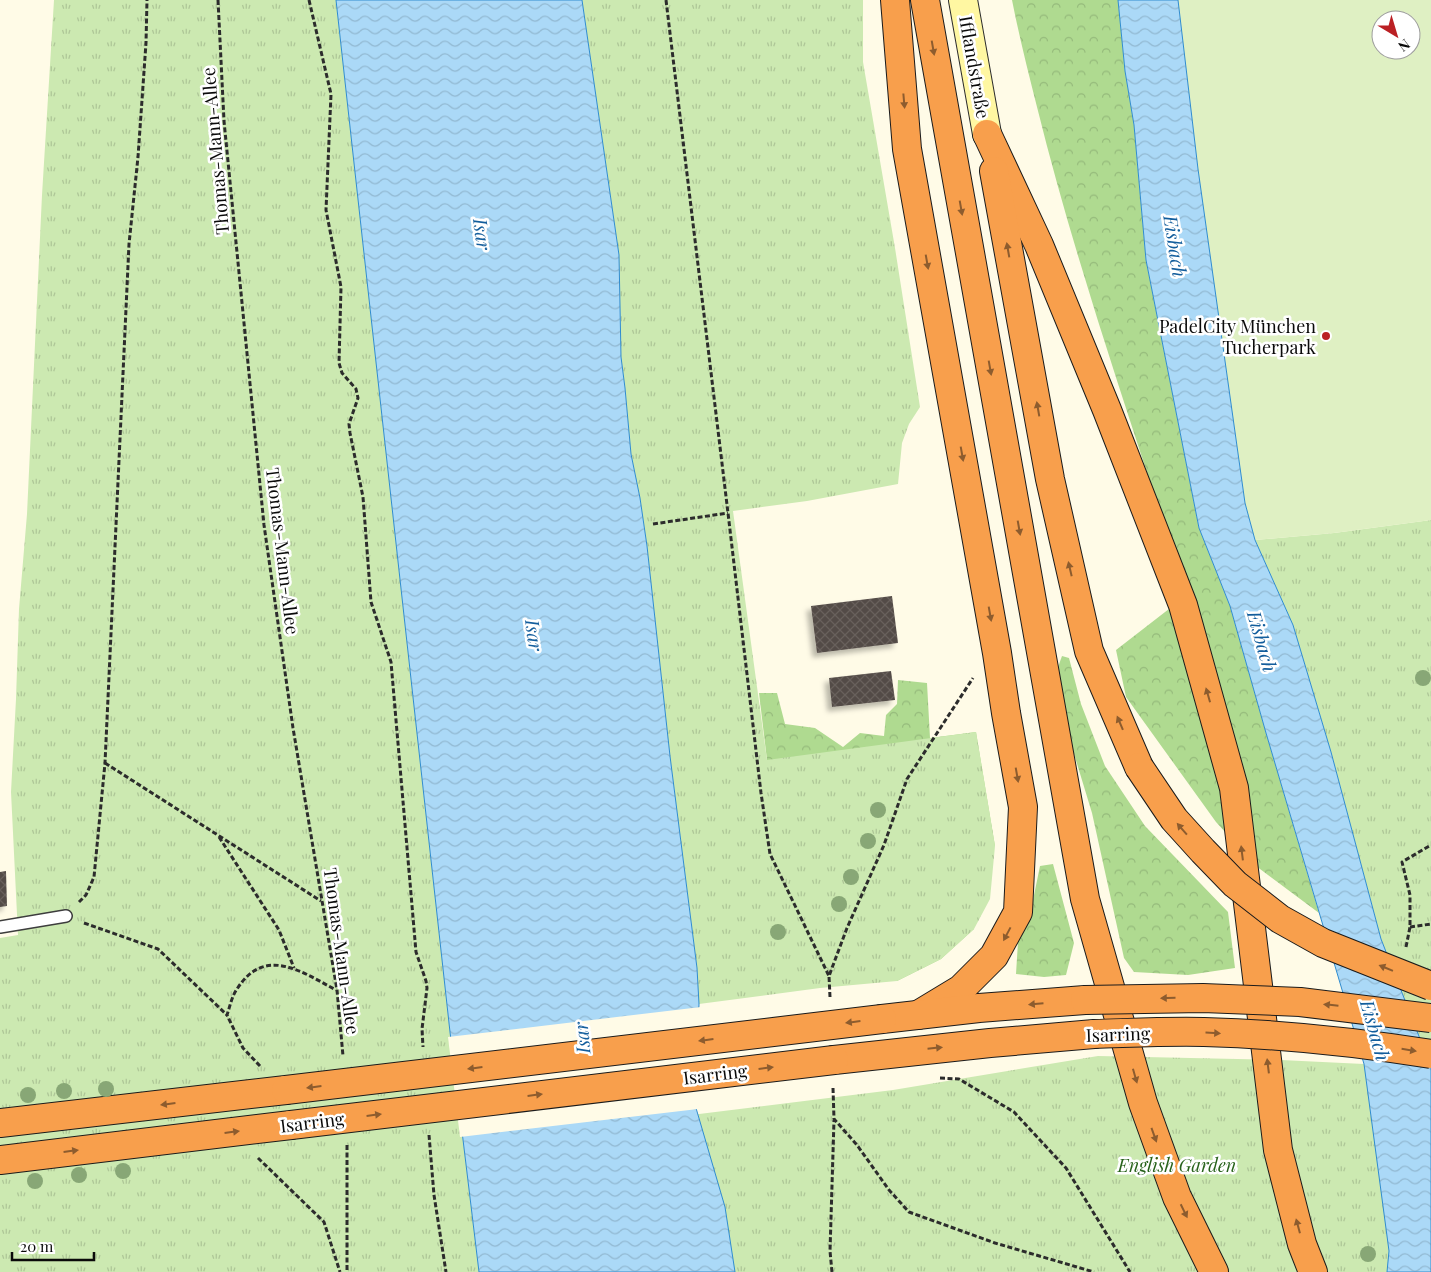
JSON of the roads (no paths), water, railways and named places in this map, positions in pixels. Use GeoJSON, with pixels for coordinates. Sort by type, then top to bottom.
{"type":"FeatureCollection","features":[{"type":"Feature","properties":{"kind":"highway"},"geometry":{"type":"LineString","coordinates":[[895,0],[907,149],[996,643],[1022,807],[1018,912],[994,956],[961,989],[918,1015]]}},
{"type":"Feature","properties":{"kind":"highway"},"geometry":{"type":"LineString","coordinates":[[925,0],[1085,899],[1143,1103],[1177,1197],[1214,1272]]}},
{"type":"Feature","properties":{"kind":"highway"},"geometry":{"type":"LineString","coordinates":[[987,134],[1050,479],[1089,651],[1139,767],[1174,819],[1202,852],[1235,884],[1280,919],[1323,943],[1431,986]]}},
{"type":"Feature","properties":{"kind":"highway"},"geometry":{"type":"LineString","coordinates":[[987,134],[1039,245],[1110,419],[1186,614],[1234,788],[1278,1150],[1302,1244],[1313,1272]]}},
{"type":"Feature","properties":{"kind":"highway","name":"Isarring"},"geometry":{"type":"LineString","coordinates":[[0,1124],[882,1019],[1084,1000],[1203,998],[1300,1002],[1431,1018]]}},
{"type":"Feature","properties":{"kind":"highway","name":"Isarring"},"geometry":{"type":"LineString","coordinates":[[0,1160],[887,1054],[1094,1034],[1203,1032],[1296,1037],[1431,1054]]}},
{"type":"Feature","properties":{"kind":"main road","name":"Ifflandstraße"},"geometry":{"type":"LineString","coordinates":[[963,0],[987,134]]}},
{"type":"Feature","properties":{"kind":"lane"},"geometry":{"type":"LineString","coordinates":[[0,927],[66,916]]}},
{"type":"Feature","properties":{"kind":"water","name":"Isar"},"geometry":{"type":"Polygon","coordinates":[[[336,0],[582,0],[619,255],[621,357],[631,454],[647,546],[670,756],[697,968],[699,1004],[696,1108],[725,1207],[735,1272],[479,1272],[450,1032],[336,0]]]}},
{"type":"Feature","properties":{"kind":"water","name":"Eisbach"},"geometry":{"type":"Polygon","coordinates":[[[1118,0],[1178,0],[1198,169],[1245,503],[1255,540],[1293,625],[1331,752],[1381,939],[1431,1067],[1431,1272],[1387,1272],[1389,1251],[1364,1064],[1230,606],[1199,528],[1146,260],[1134,125],[1125,71],[1118,0]]]}},
{"type":"Feature","properties":{"kind":"place","name":"PadelCity München Tucherpark"},"geometry":{"type":"Point","coordinates":[1326,336]}},
{"type":"Feature","properties":{"kind":"park label","name":"English Garden"},"geometry":{"type":"Point","coordinates":[1177,1165]}}]}
